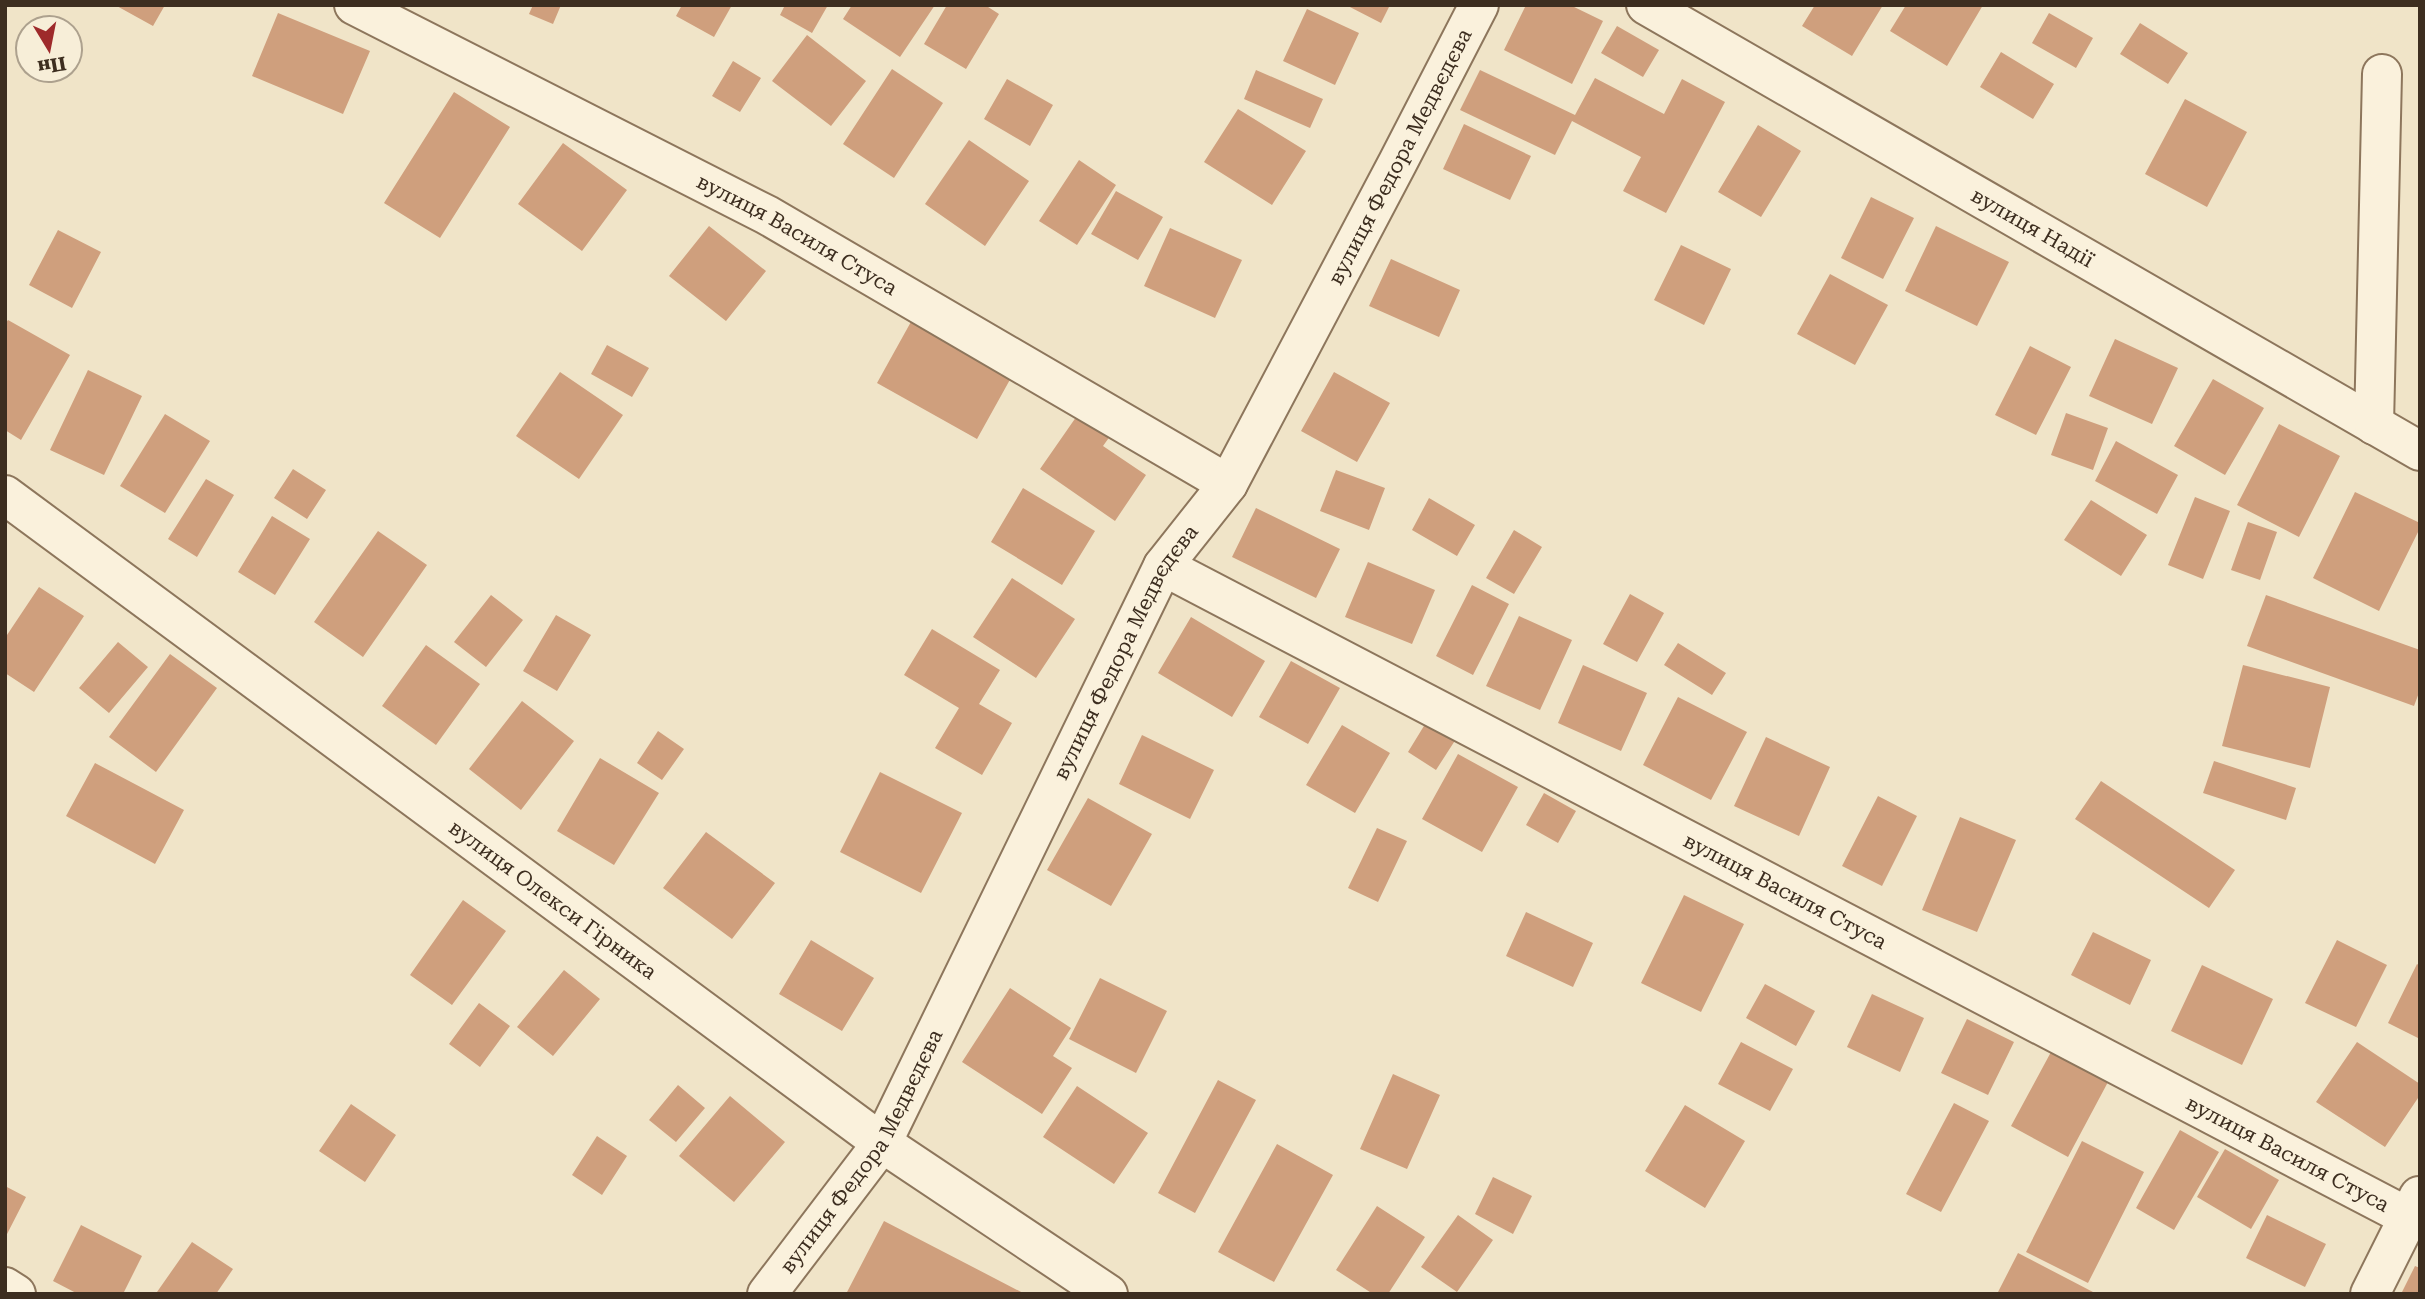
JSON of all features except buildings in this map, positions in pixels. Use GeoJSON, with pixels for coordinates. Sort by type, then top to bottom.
{"type":"FeatureCollection","features":[{"type":"Feature","properties":{"kind":"street","name":"вулиця Василя Стуса"},"geometry":{"type":"LineString","coordinates":[[354,5],[767,215],[1228,484]]}},
{"type":"Feature","properties":{"kind":"street","name":"вулиця Федора Медвєдєва"},"geometry":{"type":"LineString","coordinates":[[767,1294],[881,1143],[1163,566],[1228,484],[1479,5]]}},
{"type":"Feature","properties":{"kind":"street","name":"вулиця Надії"},"geometry":{"type":"LineString","coordinates":[[1646,5],[2420,452]]}},
{"type":"Feature","properties":{"kind":"street"},"geometry":{"type":"LineString","coordinates":[[2374,425],[2382,74]]}},
{"type":"Feature","properties":{"kind":"street","name":"вулиця Олекси Гірника"},"geometry":{"type":"LineString","coordinates":[[5,495],[881,1143],[1108,1294]]}},
{"type":"Feature","properties":{"kind":"street","name":"вулиця Василя Стуса"},"geometry":{"type":"LineString","coordinates":[[1163,566],[2414,1206]]}},
{"type":"Feature","properties":{"kind":"street"},"geometry":{"type":"LineString","coordinates":[[2370,1294],[2414,1206]]}},
{"type":"Feature","properties":{"kind":"street"},"geometry":{"type":"LineString","coordinates":[[5,1287],[16,1294]]}}]}
